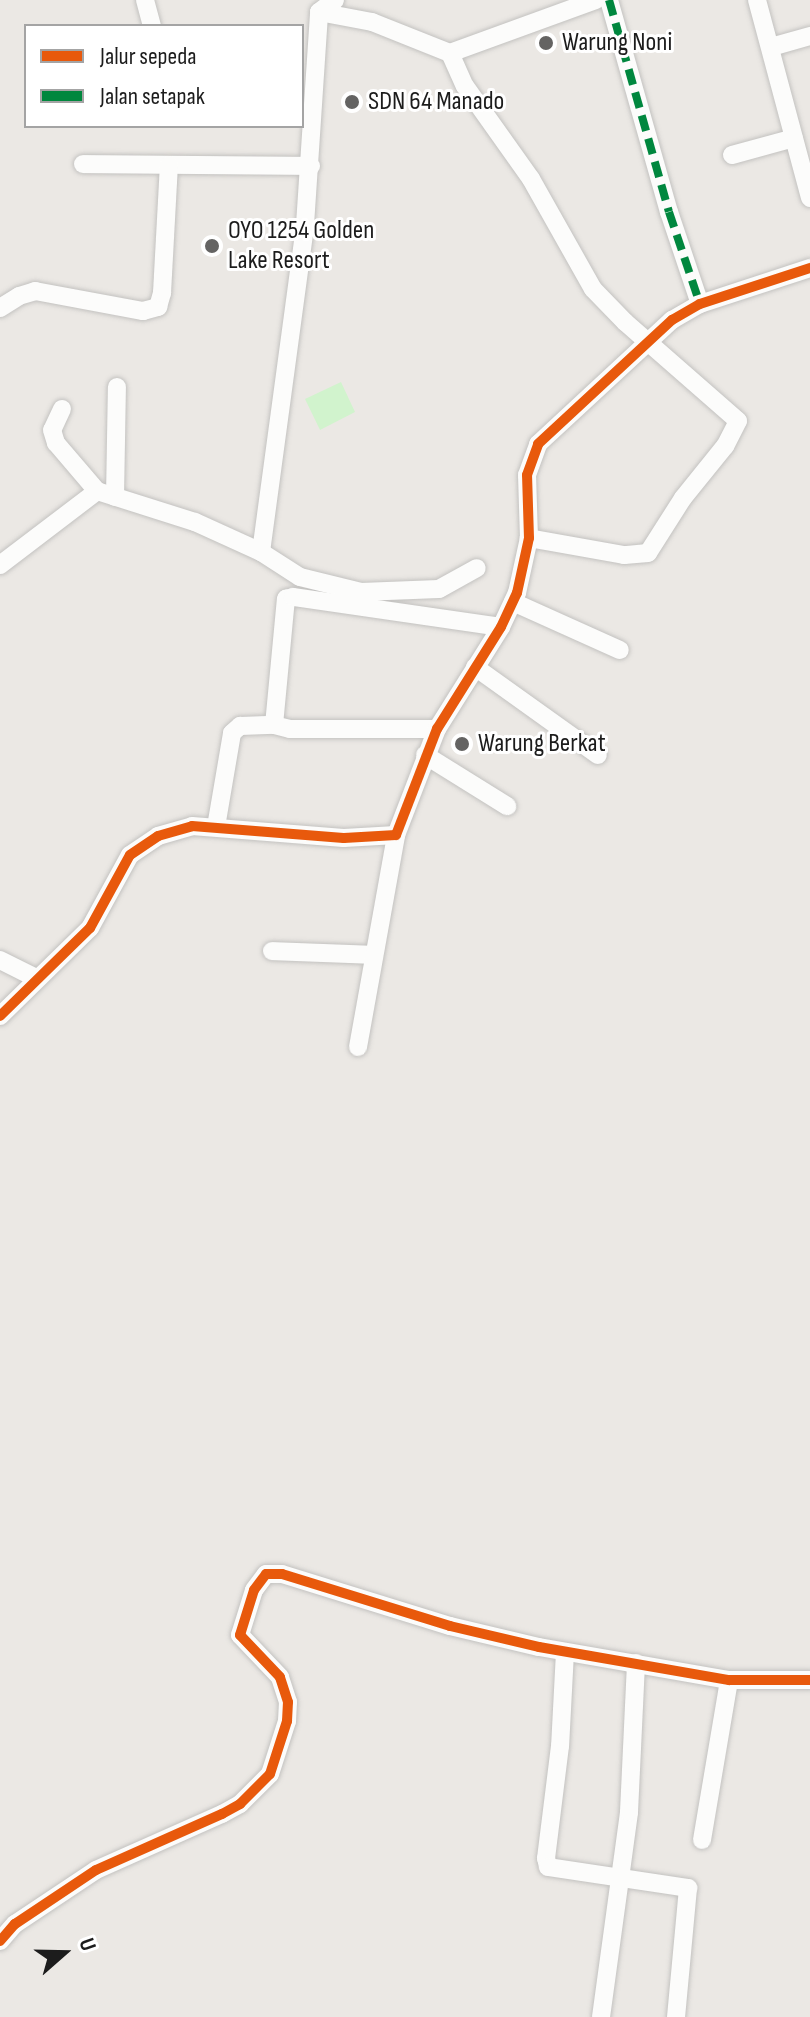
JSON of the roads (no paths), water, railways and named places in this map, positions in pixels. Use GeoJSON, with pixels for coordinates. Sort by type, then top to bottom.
{"type":"FeatureCollection","features":[{"type":"Feature","properties":{"kind":"street"},"geometry":{"type":"LineString","coordinates":[[145,0],[151,24]]}},
{"type":"Feature","properties":{"kind":"street"},"geometry":{"type":"LineString","coordinates":[[319,12],[335,0]]}},
{"type":"Feature","properties":{"kind":"street"},"geometry":{"type":"LineString","coordinates":[[319,12],[372,22],[450,53],[596,0]]}},
{"type":"Feature","properties":{"kind":"street"},"geometry":{"type":"LineString","coordinates":[[609,0],[669,212],[700,304]]}},
{"type":"Feature","properties":{"kind":"street"},"geometry":{"type":"LineString","coordinates":[[757,0],[810,198]]}},
{"type":"Feature","properties":{"kind":"street"},"geometry":{"type":"LineString","coordinates":[[261,552],[311,166],[319,12]]}},
{"type":"Feature","properties":{"kind":"street"},"geometry":{"type":"LineString","coordinates":[[771,47],[810,36]]}},
{"type":"Feature","properties":{"kind":"street"},"geometry":{"type":"LineString","coordinates":[[450,53],[465,86],[521,163],[575,258],[606,303],[734,415],[738,426],[683,498],[648,553],[624,555],[529,538]]}},
{"type":"Feature","properties":{"kind":"street"},"geometry":{"type":"LineString","coordinates":[[732,155],[795,142]]}},
{"type":"Feature","properties":{"kind":"street"},"geometry":{"type":"LineString","coordinates":[[83,164],[311,166]]}},
{"type":"Feature","properties":{"kind":"street"},"geometry":{"type":"LineString","coordinates":[[0,308],[19,296],[35,291],[143,311],[155,309],[162,293],[169,165]]}},
{"type":"Feature","properties":{"kind":"street"},"geometry":{"type":"LineString","coordinates":[[358,1047],[396,835],[437,729],[501,627],[513,602],[529,538],[527,475],[532,453],[564,417],[672,320],[700,304],[810,268]]}},
{"type":"Feature","properties":{"kind":"street"},"geometry":{"type":"LineString","coordinates":[[106,494],[117,387]]}},
{"type":"Feature","properties":{"kind":"street"},"geometry":{"type":"LineString","coordinates":[[62,409],[52,430],[56,443],[106,494],[195,522],[261,552],[300,577],[361,592],[439,589],[477,568]]}},
{"type":"Feature","properties":{"kind":"street"},"geometry":{"type":"LineString","coordinates":[[0,565],[106,494]]}},
{"type":"Feature","properties":{"kind":"street"},"geometry":{"type":"LineString","coordinates":[[274,725],[284,606],[289,597],[501,627]]}},
{"type":"Feature","properties":{"kind":"street"},"geometry":{"type":"LineString","coordinates":[[513,602],[620,650]]}},
{"type":"Feature","properties":{"kind":"street"},"geometry":{"type":"LineString","coordinates":[[475,667],[598,755]]}},
{"type":"Feature","properties":{"kind":"street"},"geometry":{"type":"LineString","coordinates":[[216,827],[232,733],[240,726],[437,729]]}},
{"type":"Feature","properties":{"kind":"street"},"geometry":{"type":"LineString","coordinates":[[425,755],[507,806]]}},
{"type":"Feature","properties":{"kind":"street"},"geometry":{"type":"LineString","coordinates":[[0,1016],[95,922],[135,849],[173,829],[216,827],[344,838],[396,835]]}},
{"type":"Feature","properties":{"kind":"street"},"geometry":{"type":"LineString","coordinates":[[272,951],[374,955]]}},
{"type":"Feature","properties":{"kind":"street"},"geometry":{"type":"LineString","coordinates":[[0,960],[36,978]]}},
{"type":"Feature","properties":{"kind":"street"},"geometry":{"type":"LineString","coordinates":[[0,1941],[15,1924],[96,1870],[222,1814],[259,1788],[270,1774],[285,1731],[288,1702],[280,1677],[247,1647],[240,1629],[254,1590],[266,1574],[282,1574],[450,1626],[565,1652],[729,1680],[763,1683],[810,1680]]}},
{"type":"Feature","properties":{"kind":"street"},"geometry":{"type":"LineString","coordinates":[[565,1652],[560,1746],[546,1858],[548,1867],[557,1871],[688,1888],[676,2017]]}},
{"type":"Feature","properties":{"kind":"street"},"geometry":{"type":"LineString","coordinates":[[601,2017],[629,1812],[636,1663]]}},
{"type":"Feature","properties":{"kind":"street"},"geometry":{"type":"LineString","coordinates":[[702,1840],[729,1680]]}},
{"type":"Feature","properties":{"kind":"place","name":"Warung Noni"},"geometry":{"type":"Point","coordinates":[546,43]}},
{"type":"Feature","properties":{"kind":"place","name":"SDN 64 Manado"},"geometry":{"type":"Point","coordinates":[352,102]}},
{"type":"Feature","properties":{"kind":"place","name":"OYO 1254 Golden Lake Resort"},"geometry":{"type":"Point","coordinates":[212,246]}},
{"type":"Feature","properties":{"kind":"place","name":"Warung Berkat"},"geometry":{"type":"Point","coordinates":[462,744]}}]}
